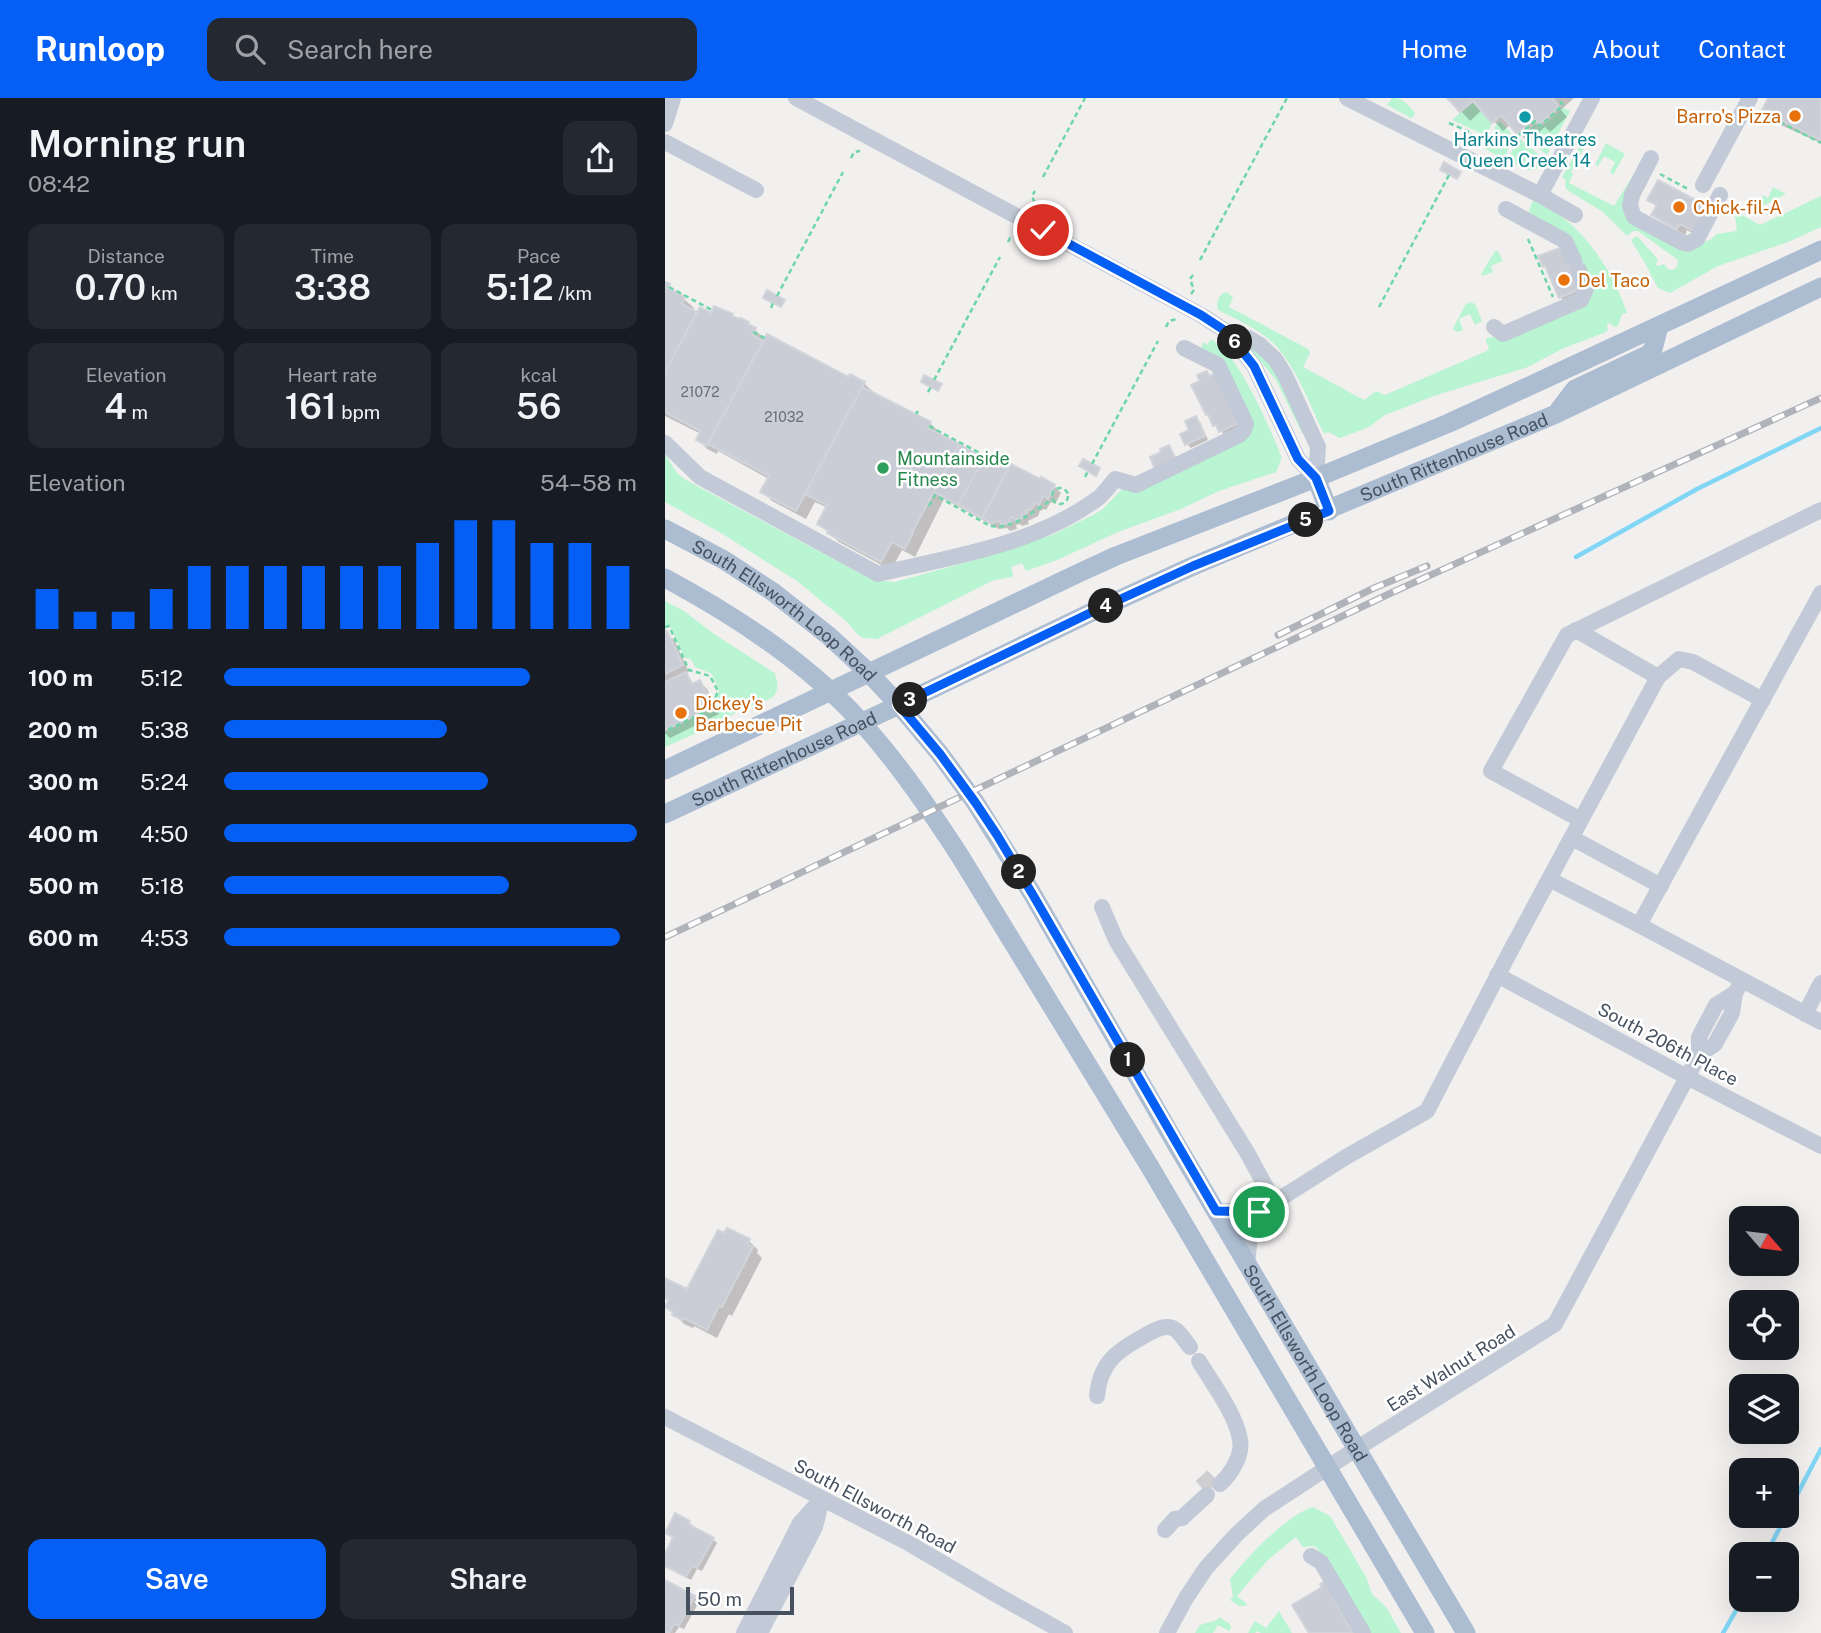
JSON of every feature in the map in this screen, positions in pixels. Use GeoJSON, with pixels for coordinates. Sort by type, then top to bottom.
{"type":"FeatureCollection","features":[{"type":"Feature","properties":{"kind":"main road","name":"South Rittenhouse Road"},"geometry":{"type":"LineString","coordinates":[[665,770],[1117,556],[1316,478],[1449,422],[1821,250]]}},
{"type":"Feature","properties":{"kind":"main road","name":"South Rittenhouse Road"},"geometry":{"type":"LineString","coordinates":[[665,814],[1090,613],[1556,414],[1821,287]]}},
{"type":"Feature","properties":{"kind":"main road"},"geometry":{"type":"LineString","coordinates":[[1556,414],[1575,389],[1649,354],[1659,326]]}},
{"type":"Feature","properties":{"kind":"main road"},"geometry":{"type":"LineString","coordinates":[[1316,478],[1329,511]]}},
{"type":"Feature","properties":{"kind":"main road","name":"South Ellsworth Loop Road"},"geometry":{"type":"LineString","coordinates":[[665,529],[724,560],[814,623],[869,673],[947,763],[997,835],[1033,895],[1247,1264],[1466,1633]]}},
{"type":"Feature","properties":{"kind":"main road","name":"South Ellsworth Loop Road"},"geometry":{"type":"LineString","coordinates":[[665,578],[758,633],[862,722],[900,769],[960,856],[1150,1167],[1425,1633]]}},
{"type":"Feature","properties":{"kind":"street"},"geometry":{"type":"LineString","coordinates":[[665,124],[673,98]]}},
{"type":"Feature","properties":{"kind":"street"},"geometry":{"type":"LineString","coordinates":[[796,98],[1201,315],[1227,332],[1248,338],[1260,345],[1275,359],[1285,375],[1318,447],[1316,478]]}},
{"type":"Feature","properties":{"kind":"street"},"geometry":{"type":"LineString","coordinates":[[1347,98],[1576,215]]}},
{"type":"Feature","properties":{"kind":"street"},"geometry":{"type":"LineString","coordinates":[[1540,195],[1591,98]]}},
{"type":"Feature","properties":{"kind":"street"},"geometry":{"type":"LineString","coordinates":[[1698,188],[1750,98]]}},
{"type":"Feature","properties":{"kind":"street"},"geometry":{"type":"LineString","coordinates":[[665,142],[756,190]]}},
{"type":"Feature","properties":{"kind":"street"},"geometry":{"type":"LineString","coordinates":[[1649,162],[1632,195],[1630,206],[1634,216],[1681,242],[1688,244],[1697,239],[1720,195]]}},
{"type":"Feature","properties":{"kind":"street"},"geometry":{"type":"LineString","coordinates":[[1494,327],[1503,334],[1581,300],[1586,289],[1565,241],[1506,209]]}},
{"type":"Feature","properties":{"kind":"street"},"geometry":{"type":"LineString","coordinates":[[1227,332],[1254,366],[1298,459],[1316,478]]}},
{"type":"Feature","properties":{"kind":"street"},"geometry":{"type":"LineString","coordinates":[[665,443],[700,477],[878,574],[975,552],[1048,528],[1098,498],[1115,479],[1136,485],[1239,435],[1246,424],[1218,365],[1184,348]]}},
{"type":"Feature","properties":{"kind":"street"},"geometry":{"type":"LineString","coordinates":[[1581,820],[1491,771],[1566,635],[1821,510]]}},
{"type":"Feature","properties":{"kind":"street"},"geometry":{"type":"LineString","coordinates":[[1639,925],[1821,593]]}},
{"type":"Feature","properties":{"kind":"street"},"geometry":{"type":"LineString","coordinates":[[1576,630],[1658,677]]}},
{"type":"Feature","properties":{"kind":"street"},"geometry":{"type":"LineString","coordinates":[[1247,1264],[1251,1227],[1259,1212],[1346,1157],[1427,1111],[1497,975],[1658,677],[1679,659],[1693,662],[1763,700]]}},
{"type":"Feature","properties":{"kind":"street"},"geometry":{"type":"LineString","coordinates":[[1571,838],[1661,886]]}},
{"type":"Feature","properties":{"kind":"street"},"geometry":{"type":"LineString","coordinates":[[1549,879],[1639,925],[1738,987],[1821,1022]]}},
{"type":"Feature","properties":{"kind":"street"},"geometry":{"type":"LineString","coordinates":[[1103,907],[1116,940],[1241,1143],[1273,1202]]}},
{"type":"Feature","properties":{"kind":"street","name":"South 206th Place"},"geometry":{"type":"LineString","coordinates":[[1497,975],[1821,1146]]}},
{"type":"Feature","properties":{"kind":"street"},"geometry":{"type":"LineString","coordinates":[[1805,1014],[1821,983]]}},
{"type":"Feature","properties":{"kind":"street","name":"East Walnut Road"},"geometry":{"type":"LineString","coordinates":[[1167,1633],[1206,1569],[1264,1509],[1555,1324],[1699,1055],[1715,1044],[1732,1013],[1738,987]]}},
{"type":"Feature","properties":{"kind":"street"},"geometry":{"type":"LineString","coordinates":[[1216,1211],[1259,1212]]}},
{"type":"Feature","properties":{"kind":"street"},"geometry":{"type":"LineString","coordinates":[[1097,1396],[1098,1382],[1119,1350],[1159,1328],[1167,1327],[1176,1330],[1195,1354],[1233,1419],[1241,1442],[1234,1468],[1224,1468],[1210,1486],[1176,1513],[1170,1525]]}},
{"type":"Feature","properties":{"kind":"street","name":"South Ellsworth Road"},"geometry":{"type":"LineString","coordinates":[[665,1417],[910,1544],[1065,1633]]}},
{"type":"Feature","properties":{"kind":"street"},"geometry":{"type":"LineString","coordinates":[[744,1633],[800,1523],[822,1499]]}},
{"type":"Feature","properties":{"kind":"street"},"geometry":{"type":"LineString","coordinates":[[760,1633],[815,1527],[822,1499]]}},
{"type":"Feature","properties":{"kind":"street"},"geometry":{"type":"LineString","coordinates":[[1311,1556],[1321,1562],[1363,1633]]}},
{"type":"Feature","properties":{"kind":"path"},"geometry":{"type":"LineString","coordinates":[[1043,177],[1085,98]]}},
{"type":"Feature","properties":{"kind":"path"},"geometry":{"type":"LineString","coordinates":[[1201,260],[1287,98]]}},
{"type":"Feature","properties":{"kind":"path"},"geometry":{"type":"LineString","coordinates":[[1519,135],[1535,121],[1540,126],[1563,105],[1558,98]]}},
{"type":"Feature","properties":{"kind":"path"},"geometry":{"type":"LineString","coordinates":[[1780,122],[1821,143]]}},
{"type":"Feature","properties":{"kind":"path"},"geometry":{"type":"LineString","coordinates":[[1449,123],[1472,133],[1470,138],[1485,145]]}},
{"type":"Feature","properties":{"kind":"path"},"geometry":{"type":"LineString","coordinates":[[851,158],[854,152],[865,147]]}},
{"type":"Feature","properties":{"kind":"path"},"geometry":{"type":"LineString","coordinates":[[1649,162],[1685,187],[1698,188]]}},
{"type":"Feature","properties":{"kind":"path"},"geometry":{"type":"LineString","coordinates":[[777,296],[843,172]]}},
{"type":"Feature","properties":{"kind":"path"},"geometry":{"type":"LineString","coordinates":[[1379,307],[1449,175]]}},
{"type":"Feature","properties":{"kind":"path"},"geometry":{"type":"LineString","coordinates":[[1681,193],[1685,187]]}},
{"type":"Feature","properties":{"kind":"path"},"geometry":{"type":"LineString","coordinates":[[1034,211],[1036,206],[1032,196],[1035,191]]}},
{"type":"Feature","properties":{"kind":"path"},"geometry":{"type":"LineString","coordinates":[[1008,242],[1023,231]]}},
{"type":"Feature","properties":{"kind":"path"},"geometry":{"type":"LineString","coordinates":[[1528,237],[1556,302]]}},
{"type":"Feature","properties":{"kind":"path"},"geometry":{"type":"LineString","coordinates":[[935,380],[1000,257]]}},
{"type":"Feature","properties":{"kind":"path"},"geometry":{"type":"LineString","coordinates":[[1191,295],[1194,290],[1190,279],[1193,275]]}},
{"type":"Feature","properties":{"kind":"path"},"geometry":{"type":"LineString","coordinates":[[669,287],[712,310]]}},
{"type":"Feature","properties":{"kind":"path"},"geometry":{"type":"LineString","coordinates":[[771,308],[773,303]]}},
{"type":"Feature","properties":{"kind":"path"},"geometry":{"type":"LineString","coordinates":[[1165,327],[1169,321],[1178,319],[1180,315]]}},
{"type":"Feature","properties":{"kind":"path"},"geometry":{"type":"LineString","coordinates":[[760,327],[755,332],[765,338]]}},
{"type":"Feature","properties":{"kind":"path"},"geometry":{"type":"LineString","coordinates":[[1092,464],[1158,341]]}},
{"type":"Feature","properties":{"kind":"path"},"geometry":{"type":"LineString","coordinates":[[928,392],[931,387]]}},
{"type":"Feature","properties":{"kind":"path"},"geometry":{"type":"LineString","coordinates":[[929,426],[1006,467]]}},
{"type":"Feature","properties":{"kind":"path"},"geometry":{"type":"LineString","coordinates":[[1085,477],[1088,471]]}},
{"type":"Feature","properties":{"kind":"path"},"geometry":{"type":"LineString","coordinates":[[1061,488],[1067,495],[1066,500],[1057,503],[1052,492],[1061,488]]}},
{"type":"Feature","properties":{"kind":"path"},"geometry":{"type":"LineString","coordinates":[[929,506],[935,495],[990,526],[997,527],[1020,521],[1053,499]]}},
{"type":"Feature","properties":{"kind":"path"},"geometry":{"type":"LineString","coordinates":[[1067,495],[1075,495]]}},
{"type":"Feature","properties":{"kind":"path"},"geometry":{"type":"LineString","coordinates":[[665,627],[669,626],[689,670],[710,676],[718,691],[711,709],[665,731]]}},
{"type":"Feature","properties":{"kind":"green space"},"geometry":{"type":"Polygon","coordinates":[[[1392,98],[1405,102],[1415,113],[1414,116],[1411,118],[1387,105],[1392,98]]]}},
{"type":"Feature","properties":{"kind":"green space"},"geometry":{"type":"Polygon","coordinates":[[[1473,101],[1492,123],[1487,136],[1452,120],[1473,101]]]}},
{"type":"Feature","properties":{"kind":"green space"},"geometry":{"type":"Polygon","coordinates":[[[1563,108],[1570,111],[1547,155],[1522,135],[1535,124],[1540,128],[1563,108]]]}},
{"type":"Feature","properties":{"kind":"green space"},"geometry":{"type":"Polygon","coordinates":[[[1500,121],[1514,137],[1504,159],[1485,149],[1500,121]]]}},
{"type":"Feature","properties":{"kind":"green space"},"geometry":{"type":"Polygon","coordinates":[[[1589,134],[1590,137],[1571,172],[1573,174],[1569,183],[1614,206],[1638,167],[1624,203],[1699,243],[1710,240],[1717,234],[1737,231],[1737,212],[1760,225],[1821,196],[1821,227],[1788,242],[1718,266],[1670,293],[1658,288],[1631,240],[1637,236],[1656,257],[1658,266],[1664,264],[1673,270],[1677,267],[1678,260],[1638,231],[1627,236],[1603,212],[1567,190],[1566,180],[1562,177],[1589,134]]]}},
{"type":"Feature","properties":{"kind":"green space"},"geometry":{"type":"Polygon","coordinates":[[[1519,138],[1544,159],[1537,169],[1529,170],[1508,160],[1519,138]]]}},
{"type":"Feature","properties":{"kind":"green space"},"geometry":{"type":"Polygon","coordinates":[[[1606,143],[1625,154],[1613,175],[1610,172],[1615,162],[1604,156],[1598,166],[1595,165],[1606,143]]]}},
{"type":"Feature","properties":{"kind":"green space"},"geometry":{"type":"Polygon","coordinates":[[[1773,187],[1786,194],[1761,207],[1758,206],[1763,195],[1768,198],[1773,187]]]}},
{"type":"Feature","properties":{"kind":"green space"},"geometry":{"type":"Polygon","coordinates":[[[1533,200],[1562,217],[1593,248],[1616,286],[1627,313],[1622,314],[1618,326],[1607,324],[1608,330],[1604,333],[1564,348],[1528,367],[1434,396],[1385,415],[1369,427],[1340,438],[1323,432],[1307,396],[1280,350],[1252,328],[1218,310],[1218,300],[1226,292],[1233,297],[1229,307],[1308,349],[1310,353],[1303,367],[1364,400],[1376,391],[1385,395],[1489,350],[1487,338],[1585,302],[1571,240],[1527,216],[1533,200]]]}},
{"type":"Feature","properties":{"kind":"green space"},"geometry":{"type":"Polygon","coordinates":[[[1495,251],[1498,251],[1503,261],[1491,266],[1493,272],[1483,276],[1481,274],[1495,251]]]}},
{"type":"Feature","properties":{"kind":"green space"},"geometry":{"type":"Polygon","coordinates":[[[1466,304],[1475,304],[1482,321],[1475,325],[1470,314],[1459,319],[1463,330],[1453,330],[1466,304]]]}},
{"type":"Feature","properties":{"kind":"green space"},"geometry":{"type":"Polygon","coordinates":[[[1211,339],[1222,347],[1243,375],[1262,411],[1282,458],[1276,472],[1219,491],[1057,560],[1026,571],[1022,563],[1011,567],[1012,577],[994,580],[877,639],[859,636],[846,621],[797,581],[721,533],[665,502],[665,454],[677,473],[686,480],[875,580],[895,582],[978,559],[1052,535],[1103,509],[1121,490],[1249,435],[1201,349],[1203,342],[1207,345],[1211,339]]]}},
{"type":"Feature","properties":{"kind":"green space"},"geometry":{"type":"Polygon","coordinates":[[[1250,343],[1273,364],[1304,435],[1276,380],[1248,346],[1250,343]]]}},
{"type":"Feature","properties":{"kind":"green space"},"geometry":{"type":"Polygon","coordinates":[[[665,601],[776,674],[778,685],[772,698],[665,747],[665,732],[712,709],[719,690],[712,674],[695,667],[691,659],[685,658],[670,626],[665,626],[665,601]]]}},
{"type":"Feature","properties":{"kind":"green space"},"geometry":{"type":"Polygon","coordinates":[[[1313,1507],[1330,1516],[1366,1577],[1372,1594],[1386,1607],[1401,1633],[1368,1633],[1317,1548],[1303,1547],[1296,1537],[1268,1560],[1237,1596],[1246,1606],[1240,1606],[1230,1600],[1233,1597],[1230,1579],[1246,1560],[1280,1527],[1313,1507]]]}},
{"type":"Feature","properties":{"kind":"green space"},"geometry":{"type":"Polygon","coordinates":[[[1279,1611],[1292,1633],[1248,1633],[1255,1621],[1266,1628],[1279,1611]]]}},
{"type":"Feature","properties":{"kind":"green space"},"geometry":{"type":"Polygon","coordinates":[[[1219,1617],[1230,1624],[1229,1631],[1218,1625],[1213,1633],[1195,1633],[1200,1625],[1219,1617]]]}},
{"type":"Feature","properties":{"kind":"building","name":"Harkins Theatres Queen Creek 14"},"geometry":{"type":"Polygon","coordinates":[[[1447,98],[1554,98],[1559,107],[1539,124],[1535,119],[1517,134],[1501,115],[1492,123],[1473,101],[1460,112],[1447,98]]]}},
{"type":"Feature","properties":{"kind":"building","name":"Barro's Pizza"},"geometry":{"type":"Polygon","coordinates":[[[1768,98],[1821,98],[1821,139],[1761,112],[1768,98]]]}},
{"type":"Feature","properties":{"kind":"building"},"geometry":{"type":"Polygon","coordinates":[[[1444,162],[1461,172],[1457,179],[1440,170],[1444,162]]]}},
{"type":"Feature","properties":{"kind":"building","name":"Chick-fil-A"},"geometry":{"type":"Polygon","coordinates":[[[1658,180],[1703,204],[1701,209],[1707,212],[1695,232],[1680,224],[1677,229],[1651,215],[1657,205],[1647,200],[1658,180]]]}},
{"type":"Feature","properties":{"kind":"building","name":"Del Taco"},"geometry":{"type":"Polygon","coordinates":[[[1562,247],[1580,258],[1584,268],[1580,289],[1559,298],[1538,256],[1562,247]]]}},
{"type":"Feature","properties":{"kind":"building"},"geometry":{"type":"Polygon","coordinates":[[[665,282],[670,284],[668,288],[685,297],[682,304],[697,312],[665,372],[665,282]]]}},
{"type":"Feature","properties":{"kind":"building"},"geometry":{"type":"Polygon","coordinates":[[[767,290],[785,300],[781,307],[763,298],[767,290]]]}},
{"type":"Feature","properties":{"kind":"building"},"geometry":{"type":"Polygon","coordinates":[[[714,306],[749,322],[748,324],[756,328],[752,335],[763,341],[707,446],[696,440],[700,431],[665,412],[665,372],[700,307],[711,313],[714,306]]]}},
{"type":"Feature","properties":{"kind":"building"},"geometry":{"type":"Polygon","coordinates":[[[767,334],[848,377],[850,374],[865,382],[796,511],[760,492],[769,476],[708,444],[767,334]]]}},
{"type":"Feature","properties":{"kind":"building"},"geometry":{"type":"Polygon","coordinates":[[[1207,371],[1209,376],[1217,372],[1237,424],[1219,432],[1208,414],[1206,415],[1191,385],[1200,381],[1197,375],[1207,371]]]}},
{"type":"Feature","properties":{"kind":"building"},"geometry":{"type":"Polygon","coordinates":[[[924,375],[942,384],[938,391],[921,382],[924,375]]]}},
{"type":"Feature","properties":{"kind":"building","name":"Mountainside Fitness"},"geometry":{"type":"Polygon","coordinates":[[[862,387],[931,422],[928,428],[959,444],[905,549],[892,542],[881,562],[827,533],[829,531],[817,524],[827,505],[805,494],[862,387]]]}},
{"type":"Feature","properties":{"kind":"building"},"geometry":{"type":"Polygon","coordinates":[[[1196,416],[1205,436],[1185,445],[1180,434],[1189,430],[1185,421],[1196,416]]]}},
{"type":"Feature","properties":{"kind":"building"},"geometry":{"type":"Polygon","coordinates":[[[959,444],[984,458],[958,505],[934,492],[959,444]]]}},
{"type":"Feature","properties":{"kind":"building"},"geometry":{"type":"Polygon","coordinates":[[[1169,445],[1176,459],[1155,469],[1150,457],[1169,445]]]}},
{"type":"Feature","properties":{"kind":"building"},"geometry":{"type":"Polygon","coordinates":[[[984,458],[1005,469],[1011,464],[982,518],[958,505],[984,458]]]}},
{"type":"Feature","properties":{"kind":"building"},"geometry":{"type":"Polygon","coordinates":[[[1083,459],[1100,468],[1096,476],[1079,466],[1083,459]]]}},
{"type":"Feature","properties":{"kind":"building"},"geometry":{"type":"Polygon","coordinates":[[[1011,464],[1055,485],[1048,499],[1043,496],[1039,505],[1036,503],[1027,513],[1022,514],[1023,518],[1014,520],[1013,517],[1010,518],[1011,522],[1001,525],[1000,521],[991,523],[982,518],[1011,464]]]}},
{"type":"Feature","properties":{"kind":"building"},"geometry":{"type":"Polygon","coordinates":[[[665,631],[683,665],[665,674],[665,631]]]}},
{"type":"Feature","properties":{"kind":"building"},"geometry":{"type":"Polygon","coordinates":[[[686,672],[692,684],[700,680],[713,707],[665,730],[665,682],[686,672]]]}},
{"type":"Feature","properties":{"kind":"building"},"geometry":{"type":"Polygon","coordinates":[[[727,1228],[750,1239],[747,1244],[753,1247],[707,1330],[672,1315],[673,1312],[665,1307],[669,1299],[665,1297],[665,1278],[687,1289],[718,1230],[724,1233],[727,1228]]]}},
{"type":"Feature","properties":{"kind":"building"},"geometry":{"type":"Polygon","coordinates":[[[675,1513],[690,1521],[688,1524],[714,1538],[697,1568],[692,1566],[686,1577],[665,1566],[665,1554],[673,1537],[665,1533],[675,1513]]]}},
{"type":"Feature","properties":{"kind":"building"},"geometry":{"type":"Polygon","coordinates":[[[665,1580],[695,1596],[679,1626],[674,1624],[669,1633],[665,1633],[665,1580]]]}},
{"type":"Feature","properties":{"kind":"building"},"geometry":{"type":"Polygon","coordinates":[[[1327,1580],[1335,1594],[1332,1596],[1353,1633],[1309,1633],[1292,1605],[1322,1587],[1320,1584],[1327,1580]]]}},
{"type":"Feature","properties":{"kind":"waterway"},"geometry":{"type":"LineString","coordinates":[[1576,557],[1697,489],[1821,428]]}},
{"type":"Feature","properties":{"kind":"waterway"},"geometry":{"type":"LineString","coordinates":[[1799,1491],[1821,1449]]}},
{"type":"Feature","properties":{"kind":"waterway"},"geometry":{"type":"LineString","coordinates":[[1772,1542],[1780,1528]]}},
{"type":"Feature","properties":{"kind":"waterway"},"geometry":{"type":"LineString","coordinates":[[1723,1633],[1735,1612]]}},
{"type":"Feature","properties":{"kind":"tunnel"},"geometry":{"type":"LineString","coordinates":[[1201,1487],[1213,1476]]}},
{"type":"Feature","properties":{"kind":"railway"},"geometry":{"type":"LineString","coordinates":[[665,937],[1391,593],[1821,398]]}},
{"type":"Feature","properties":{"kind":"railway"},"geometry":{"type":"LineString","coordinates":[[1278,635],[1374,588],[1427,566]]}},
{"type":"Feature","properties":{"kind":"place","name":"Barro's Pizza"},"geometry":{"type":"Point","coordinates":[1795,116]}},
{"type":"Feature","properties":{"kind":"place","name":"Harkins Theatres Queen Creek 14"},"geometry":{"type":"Point","coordinates":[1525,117]}},
{"type":"Feature","properties":{"kind":"place","name":"Chick-fil-A"},"geometry":{"type":"Point","coordinates":[1679,207]}},
{"type":"Feature","properties":{"kind":"place","name":"Del Taco"},"geometry":{"type":"Point","coordinates":[1564,280]}},
{"type":"Feature","properties":{"kind":"place","name":"Mountainside Fitness"},"geometry":{"type":"Point","coordinates":[883,468]}},
{"type":"Feature","properties":{"kind":"place","name":"Dickey's Barbecue Pit"},"geometry":{"type":"Point","coordinates":[681,713]}},
{"type":"Feature","properties":{"kind":"route"},"geometry":{"type":"LineString","coordinates":[[1043,230],[1201,315],[1227,332],[1254,366],[1298,459],[1316,478],[1329,511],[1193,566],[899,705],[940,754],[997,835],[1216,1211],[1259,1212]]}}]}
